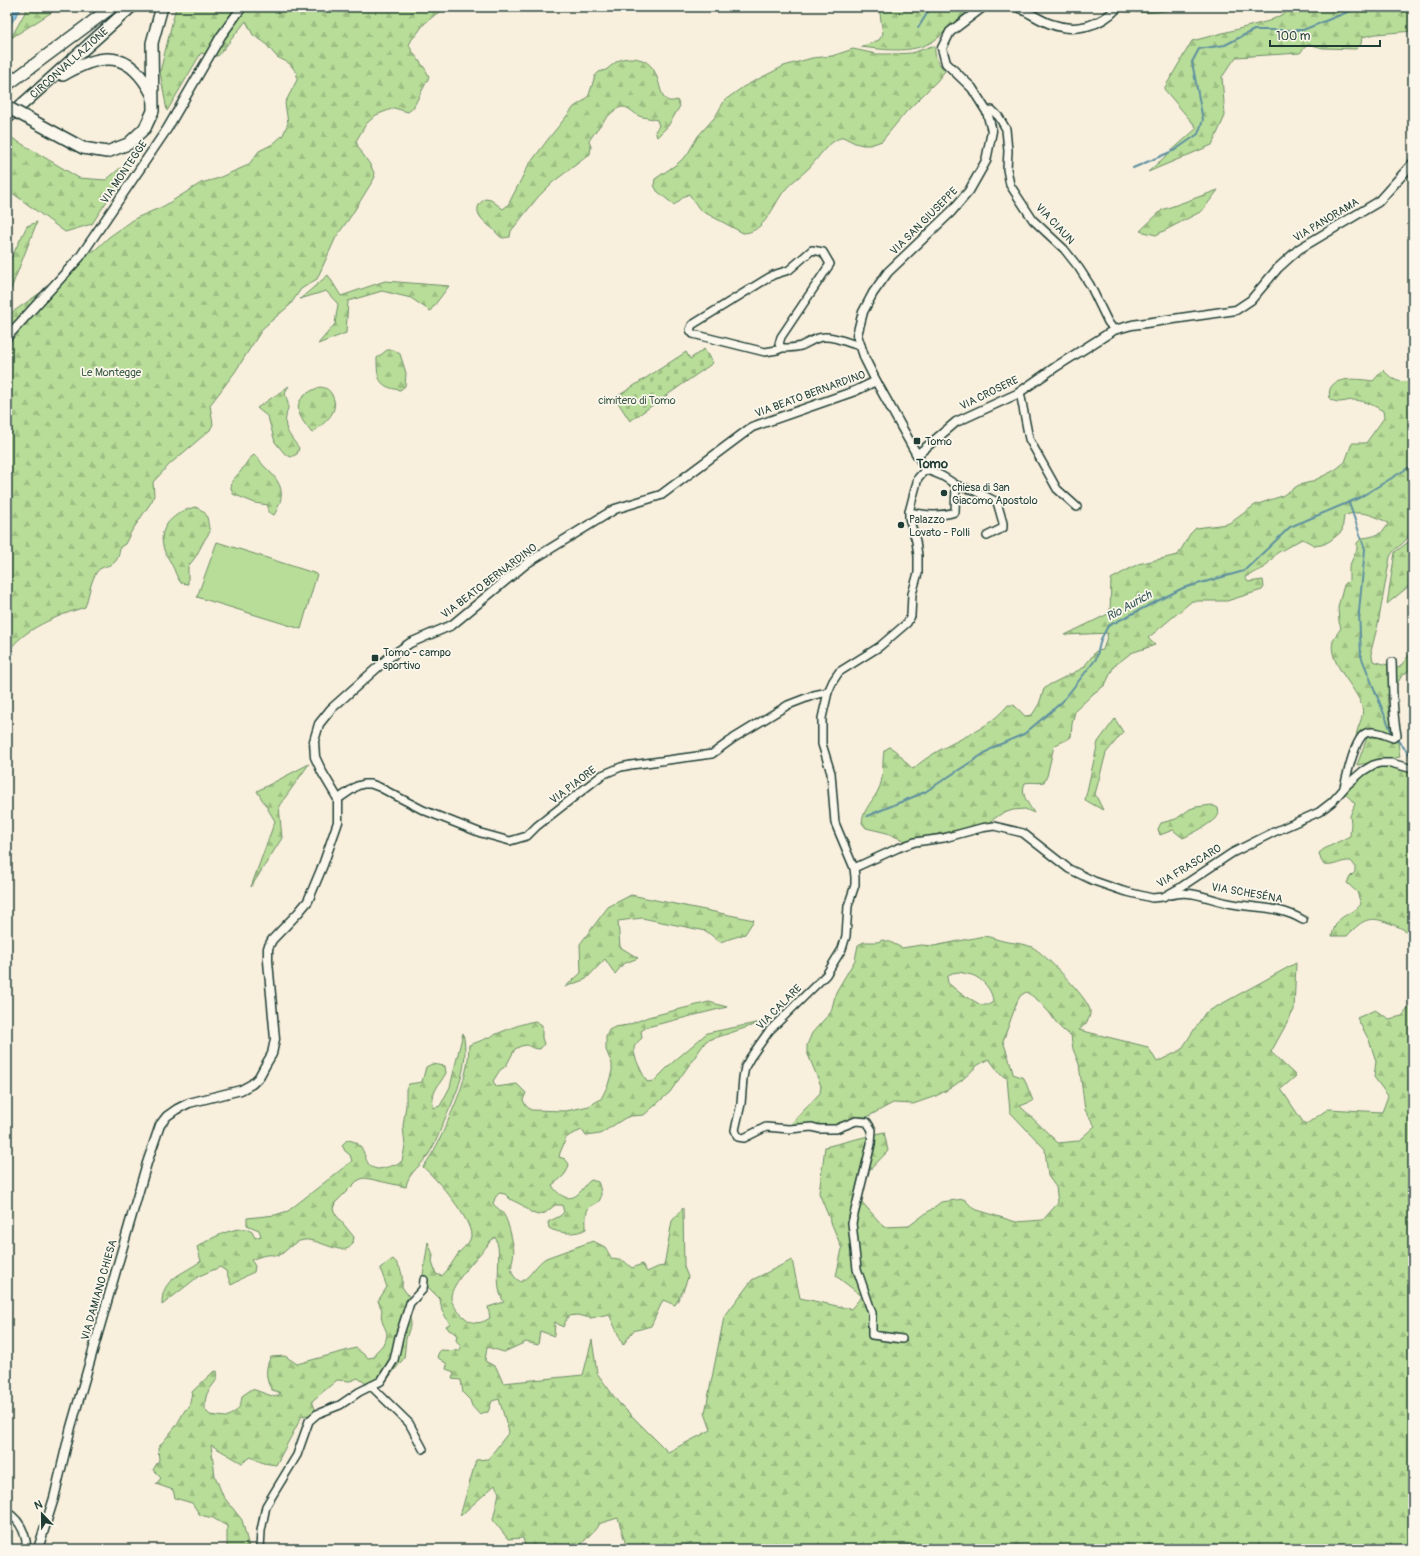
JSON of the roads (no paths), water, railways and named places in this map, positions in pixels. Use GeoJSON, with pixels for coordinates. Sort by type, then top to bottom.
{"type":"FeatureCollection","features":[{"type":"Feature","properties":{"kind":"highway"},"geometry":{"type":"LineString","coordinates":[[7,85],[112,7]]}},
{"type":"Feature","properties":{"kind":"highway","name":"CIRCONVALLAZIONE"},"geometry":{"type":"LineString","coordinates":[[7,118],[47,84],[131,7]]}},
{"type":"Feature","properties":{"kind":"highway"},"geometry":{"type":"LineString","coordinates":[[7,107],[83,148],[107,152],[128,144],[145,128],[152,111],[152,42],[162,7]]}},
{"type":"Feature","properties":{"kind":"highway"},"geometry":{"type":"LineString","coordinates":[[47,84],[90,61],[112,58],[130,65],[145,79],[152,94]]}},
{"type":"Feature","properties":{"kind":"street","name":"VIA MONTEGGE"},"geometry":{"type":"LineString","coordinates":[[7,337],[80,257],[167,129],[221,36],[242,7]]}},
{"type":"Feature","properties":{"kind":"street","name":"VIA SAN GIUSEPPE"},"geometry":{"type":"LineString","coordinates":[[917,454],[876,381],[865,359],[857,335],[863,312],[872,293],[888,272],[951,212],[969,191],[986,161],[992,131],[987,112],[972,88],[946,63],[942,48],[950,32],[983,7]]}},
{"type":"Feature","properties":{"kind":"street"},"geometry":{"type":"LineString","coordinates":[[1017,7],[1051,24],[1074,29],[1094,24],[1110,16],[1118,7]]}},
{"type":"Feature","properties":{"kind":"street","name":"VIA CIAUN"},"geometry":{"type":"LineString","coordinates":[[987,112],[992,110],[999,117],[1006,128],[1008,151],[1007,169],[1010,185],[1033,220],[1064,249],[1079,268],[1090,285],[1108,322],[1114,330]]}},
{"type":"Feature","properties":{"kind":"street","name":"VIA PANORAMA"},"geometry":{"type":"LineString","coordinates":[[1114,330],[1132,325],[1236,310],[1251,300],[1278,268],[1299,249],[1378,202],[1413,163]]}},
{"type":"Feature","properties":{"kind":"street"},"geometry":{"type":"LineString","coordinates":[[782,348],[779,344],[780,337],[830,264],[823,252],[812,250],[789,270],[773,275],[692,326],[690,330],[693,334],[765,352],[799,346],[823,337],[836,338],[861,346]]}},
{"type":"Feature","properties":{"kind":"street","name":"VIA CROSERE"},"geometry":{"type":"LineString","coordinates":[[917,454],[956,422],[1020,392],[1057,366],[1114,330]]}},
{"type":"Feature","properties":{"kind":"street","name":"VIA BEATO BERNARDINO"},"geometry":{"type":"LineString","coordinates":[[338,799],[315,757],[314,741],[319,724],[331,709],[387,659],[410,643],[452,624],[527,563],[615,509],[660,495],[752,427],[855,391],[876,381]]}},
{"type":"Feature","properties":{"kind":"street"},"geometry":{"type":"LineString","coordinates":[[1020,392],[1029,439],[1058,489],[1077,507]]}},
{"type":"Feature","properties":{"kind":"street"},"geometry":{"type":"LineString","coordinates":[[917,454],[925,470]]}},
{"type":"Feature","properties":{"kind":"street"},"geometry":{"type":"LineString","coordinates":[[925,470],[938,473],[956,485],[975,491],[997,502],[1003,528],[987,536]]}},
{"type":"Feature","properties":{"kind":"street"},"geometry":{"type":"LineString","coordinates":[[854,868],[835,823],[831,773],[822,744],[822,718],[828,692],[839,672],[879,648],[907,623],[911,616],[912,594],[918,573],[918,556],[916,541],[909,518],[909,512],[918,478],[925,470]]}},
{"type":"Feature","properties":{"kind":"street"},"geometry":{"type":"LineString","coordinates":[[909,512],[926,515],[948,514],[955,512],[956,485]]}},
{"type":"Feature","properties":{"kind":"street"},"geometry":{"type":"LineString","coordinates":[[1343,789],[1358,741],[1362,735],[1365,733],[1374,732],[1393,738],[1397,735],[1393,697],[1392,662]]}},
{"type":"Feature","properties":{"kind":"street","name":"VIA PIAORE"},"geometry":{"type":"LineString","coordinates":[[338,799],[357,786],[371,784],[423,810],[481,833],[510,841],[519,840],[527,836],[537,826],[602,775],[612,770],[631,764],[712,754],[734,738],[788,705],[814,695],[828,692]]}},
{"type":"Feature","properties":{"kind":"street","name":"VIA FRASCARO"},"geometry":{"type":"LineString","coordinates":[[854,868],[915,842],[944,838],[994,826],[1023,833],[1069,869],[1094,881],[1112,888],[1152,898],[1163,897],[1181,887],[1232,853],[1319,812],[1332,802],[1343,789],[1363,771],[1380,763],[1390,763],[1413,769]]}},
{"type":"Feature","properties":{"kind":"street","name":"VIA DAMIANO CHIESA"},"geometry":{"type":"LineString","coordinates":[[38,1549],[54,1498],[71,1427],[147,1163],[160,1125],[167,1116],[177,1108],[189,1103],[241,1090],[252,1084],[259,1077],[272,1054],[275,1038],[268,948],[276,935],[308,901],[338,822],[338,799]]}},
{"type":"Feature","properties":{"kind":"street","name":"VIA CALARE"},"geometry":{"type":"LineString","coordinates":[[854,868],[854,885],[848,906],[846,936],[842,949],[826,975],[769,1031],[750,1058],[745,1067],[742,1078],[742,1104],[734,1130],[738,1137],[744,1138],[766,1127],[789,1129],[812,1127],[819,1129],[836,1129],[856,1121],[867,1122],[872,1130],[871,1144],[852,1223],[858,1269],[872,1313],[872,1335],[902,1339]]}},
{"type":"Feature","properties":{"kind":"street","name":"VIA SCHESÉNA"},"geometry":{"type":"LineString","coordinates":[[1163,897],[1175,894],[1193,893],[1228,903],[1283,910],[1303,920]]}},
{"type":"Feature","properties":{"kind":"street"},"geometry":{"type":"LineString","coordinates":[[260,1549],[261,1531],[266,1506],[297,1455],[309,1421],[317,1414],[340,1405],[359,1392],[381,1381],[394,1360],[410,1303],[423,1289],[424,1280]]}},
{"type":"Feature","properties":{"kind":"street"},"geometry":{"type":"LineString","coordinates":[[371,1386],[409,1423],[423,1449]]}},
{"type":"Feature","properties":{"kind":"street"},"geometry":{"type":"LineString","coordinates":[[7,1512],[20,1524],[26,1539],[27,1549]]}},
{"type":"Feature","properties":{"kind":"water"},"geometry":{"type":"Polygon","coordinates":[[[7,7],[22,7],[7,30],[7,7]]]}},
{"type":"Feature","properties":{"kind":"waterway"},"geometry":{"type":"LineString","coordinates":[[918,28],[931,7]]}},
{"type":"Feature","properties":{"kind":"waterway"},"geometry":{"type":"LineString","coordinates":[[1133,168],[1175,150],[1198,134],[1203,120],[1192,62],[1199,49],[1225,45],[1254,30],[1303,30],[1360,7]]}},
{"type":"Feature","properties":{"kind":"waterway","name":"Rio Aurich"},"geometry":{"type":"LineString","coordinates":[[867,816],[925,792],[994,747],[1024,734],[1062,702],[1096,659],[1101,639],[1108,626],[1183,588],[1244,571],[1290,527],[1359,498],[1413,465]]}},
{"type":"Feature","properties":{"kind":"waterway"},"geometry":{"type":"LineString","coordinates":[[1349,503],[1365,549],[1359,612],[1361,656],[1393,736]]}},
{"type":"Feature","properties":{"kind":"waterway"},"geometry":{"type":"LineString","coordinates":[[1396,739],[1409,753],[1413,762]]}},
{"type":"Feature","properties":{"kind":"place","name":"Tomo"},"geometry":{"type":"Point","coordinates":[917,441]}},
{"type":"Feature","properties":{"kind":"place","name":"chiesa di San Giacomo Apostolo"},"geometry":{"type":"Point","coordinates":[944,493]}},
{"type":"Feature","properties":{"kind":"place","name":"Palazzo Lovato - Polli"},"geometry":{"type":"Point","coordinates":[901,525]}},
{"type":"Feature","properties":{"kind":"place","name":"Tomo - campo sportivo"},"geometry":{"type":"Point","coordinates":[375,658]}},
{"type":"Feature","properties":{"kind":"district","name":"Tomo"},"geometry":{"type":"Point","coordinates":[932,464]}},
{"type":"Feature","properties":{"kind":"park label","name":"Le Montegge"},"geometry":{"type":"Point","coordinates":[111,372]}},
{"type":"Feature","properties":{"kind":"park label","name":"cimitero di Tomo"},"geometry":{"type":"Point","coordinates":[637,400]}}]}
